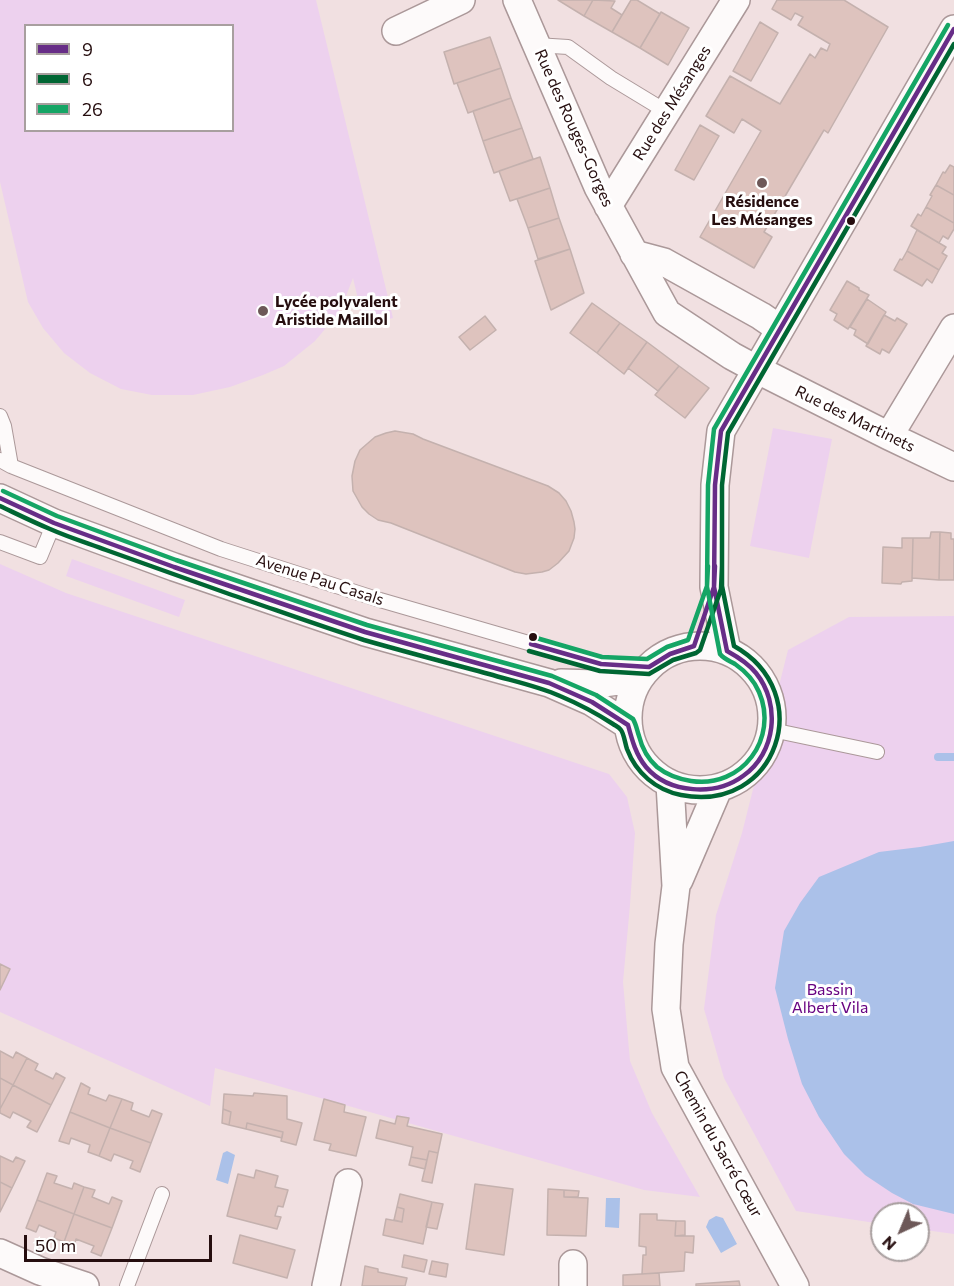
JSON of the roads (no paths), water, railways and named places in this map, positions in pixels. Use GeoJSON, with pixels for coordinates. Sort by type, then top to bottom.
{"type":"FeatureCollection","features":[{"type":"Feature","properties":{"kind":"street"},"geometry":{"type":"LineString","coordinates":[[396,31],[461,0]]}},
{"type":"Feature","properties":{"kind":"street","name":"Rue des Rouges-Gorges"},"geometry":{"type":"LineString","coordinates":[[517,0],[598,187],[667,313],[756,369]]}},
{"type":"Feature","properties":{"kind":"street","name":"Rue des Mésanges"},"geometry":{"type":"LineString","coordinates":[[608,206],[736,0]]}},
{"type":"Feature","properties":{"kind":"street"},"geometry":{"type":"LineString","coordinates":[[727,651],[714,587],[715,485],[721,431],[954,29]]}},
{"type":"Feature","properties":{"kind":"street"},"geometry":{"type":"LineString","coordinates":[[634,254],[664,262],[780,329]]}},
{"type":"Feature","properties":{"kind":"street"},"geometry":{"type":"LineString","coordinates":[[889,436],[954,328]]}},
{"type":"Feature","properties":{"kind":"street","name":"Rue des Martinets"},"geometry":{"type":"LineString","coordinates":[[756,369],[954,467]]}},
{"type":"Feature","properties":{"kind":"street","name":"Avenue Pau Casals"},"geometry":{"type":"LineString","coordinates":[[0,498],[54,523],[174,567],[365,632],[549,683],[592,702],[628,725]]}},
{"type":"Feature","properties":{"kind":"street"},"geometry":{"type":"LineString","coordinates":[[694,646],[714,587]]}},
{"type":"Feature","properties":{"kind":"street"},"geometry":{"type":"LineString","coordinates":[[694,646],[711,646],[727,651],[748,663],[764,683],[772,706],[772,730],[766,750],[754,768],[738,781],[718,789],[693,791],[670,784],[650,771],[639,758],[628,725],[630,701],[645,672],[663,656],[678,649],[694,646]]}},
{"type":"Feature","properties":{"kind":"street","name":"Avenue Pau Casals"},"geometry":{"type":"LineString","coordinates":[[549,683],[596,684],[645,672]]}},
{"type":"Feature","properties":{"kind":"street","name":"Chemin du Sacré Cœur"},"geometry":{"type":"LineString","coordinates":[[670,784],[676,886],[669,944],[666,1009],[675,1067],[795,1286]]}},
{"type":"Feature","properties":{"kind":"street","name":"Chemin du Sacré Cœur"},"geometry":{"type":"LineString","coordinates":[[676,886],[718,789]]}},
{"type":"Feature","properties":{"kind":"street"},"geometry":{"type":"LineString","coordinates":[[326,1286],[348,1183]]}},
{"type":"Feature","properties":{"kind":"street"},"geometry":{"type":"LineString","coordinates":[[0,1253],[37,1279],[85,1286]]}},
{"type":"Feature","properties":{"kind":"lane"},"geometry":{"type":"LineString","coordinates":[[536,45],[568,47],[611,78],[668,112]]}},
{"type":"Feature","properties":{"kind":"lane"},"geometry":{"type":"LineString","coordinates":[[0,416],[4,426],[5,463]]}},
{"type":"Feature","properties":{"kind":"lane","name":"Avenue Pau Casals"},"geometry":{"type":"LineString","coordinates":[[5,463],[222,549],[380,600],[601,664],[645,672]]}},
{"type":"Feature","properties":{"kind":"lane"},"geometry":{"type":"LineString","coordinates":[[0,542],[40,557],[54,523]]}},
{"type":"Feature","properties":{"kind":"lane"},"geometry":{"type":"LineString","coordinates":[[772,730],[877,752]]}},
{"type":"Feature","properties":{"kind":"lane"},"geometry":{"type":"LineString","coordinates":[[127,1286],[162,1194]]}},
{"type":"Feature","properties":{"kind":"water"},"geometry":{"type":"Polygon","coordinates":[[[954,841],[954,1214],[930,1208],[930,1202],[909,1202],[892,1193],[865,1175],[844,1154],[819,1117],[802,1084],[775,988],[784,931],[800,903],[819,877],[879,852],[954,841]]]}},
{"type":"Feature","properties":{"kind":"water"},"geometry":{"type":"Polygon","coordinates":[[[227,1151],[235,1155],[228,1184],[216,1180],[223,1153],[227,1151]]]}},
{"type":"Feature","properties":{"kind":"water"},"geometry":{"type":"Polygon","coordinates":[[[606,1198],[620,1198],[619,1228],[605,1227],[606,1198]]]}},
{"type":"Feature","properties":{"kind":"water"},"geometry":{"type":"Polygon","coordinates":[[[716,1216],[723,1218],[737,1244],[721,1253],[706,1227],[709,1220],[716,1216]]]}},
{"type":"Feature","properties":{"kind":"waterway"},"geometry":{"type":"LineString","coordinates":[[938,757],[954,757]]}},
{"type":"Feature","properties":{"kind":"place","name":"Résidence Les Mésanges"},"geometry":{"type":"Point","coordinates":[762,183]}},
{"type":"Feature","properties":{"kind":"place","name":"Lycée polyvalent Aristide Maillol"},"geometry":{"type":"Point","coordinates":[263,311]}},
{"type":"Feature","properties":{"kind":"park label","name":"Bassin Albert Vila"},"geometry":{"type":"Point","coordinates":[830,999]}}]}
